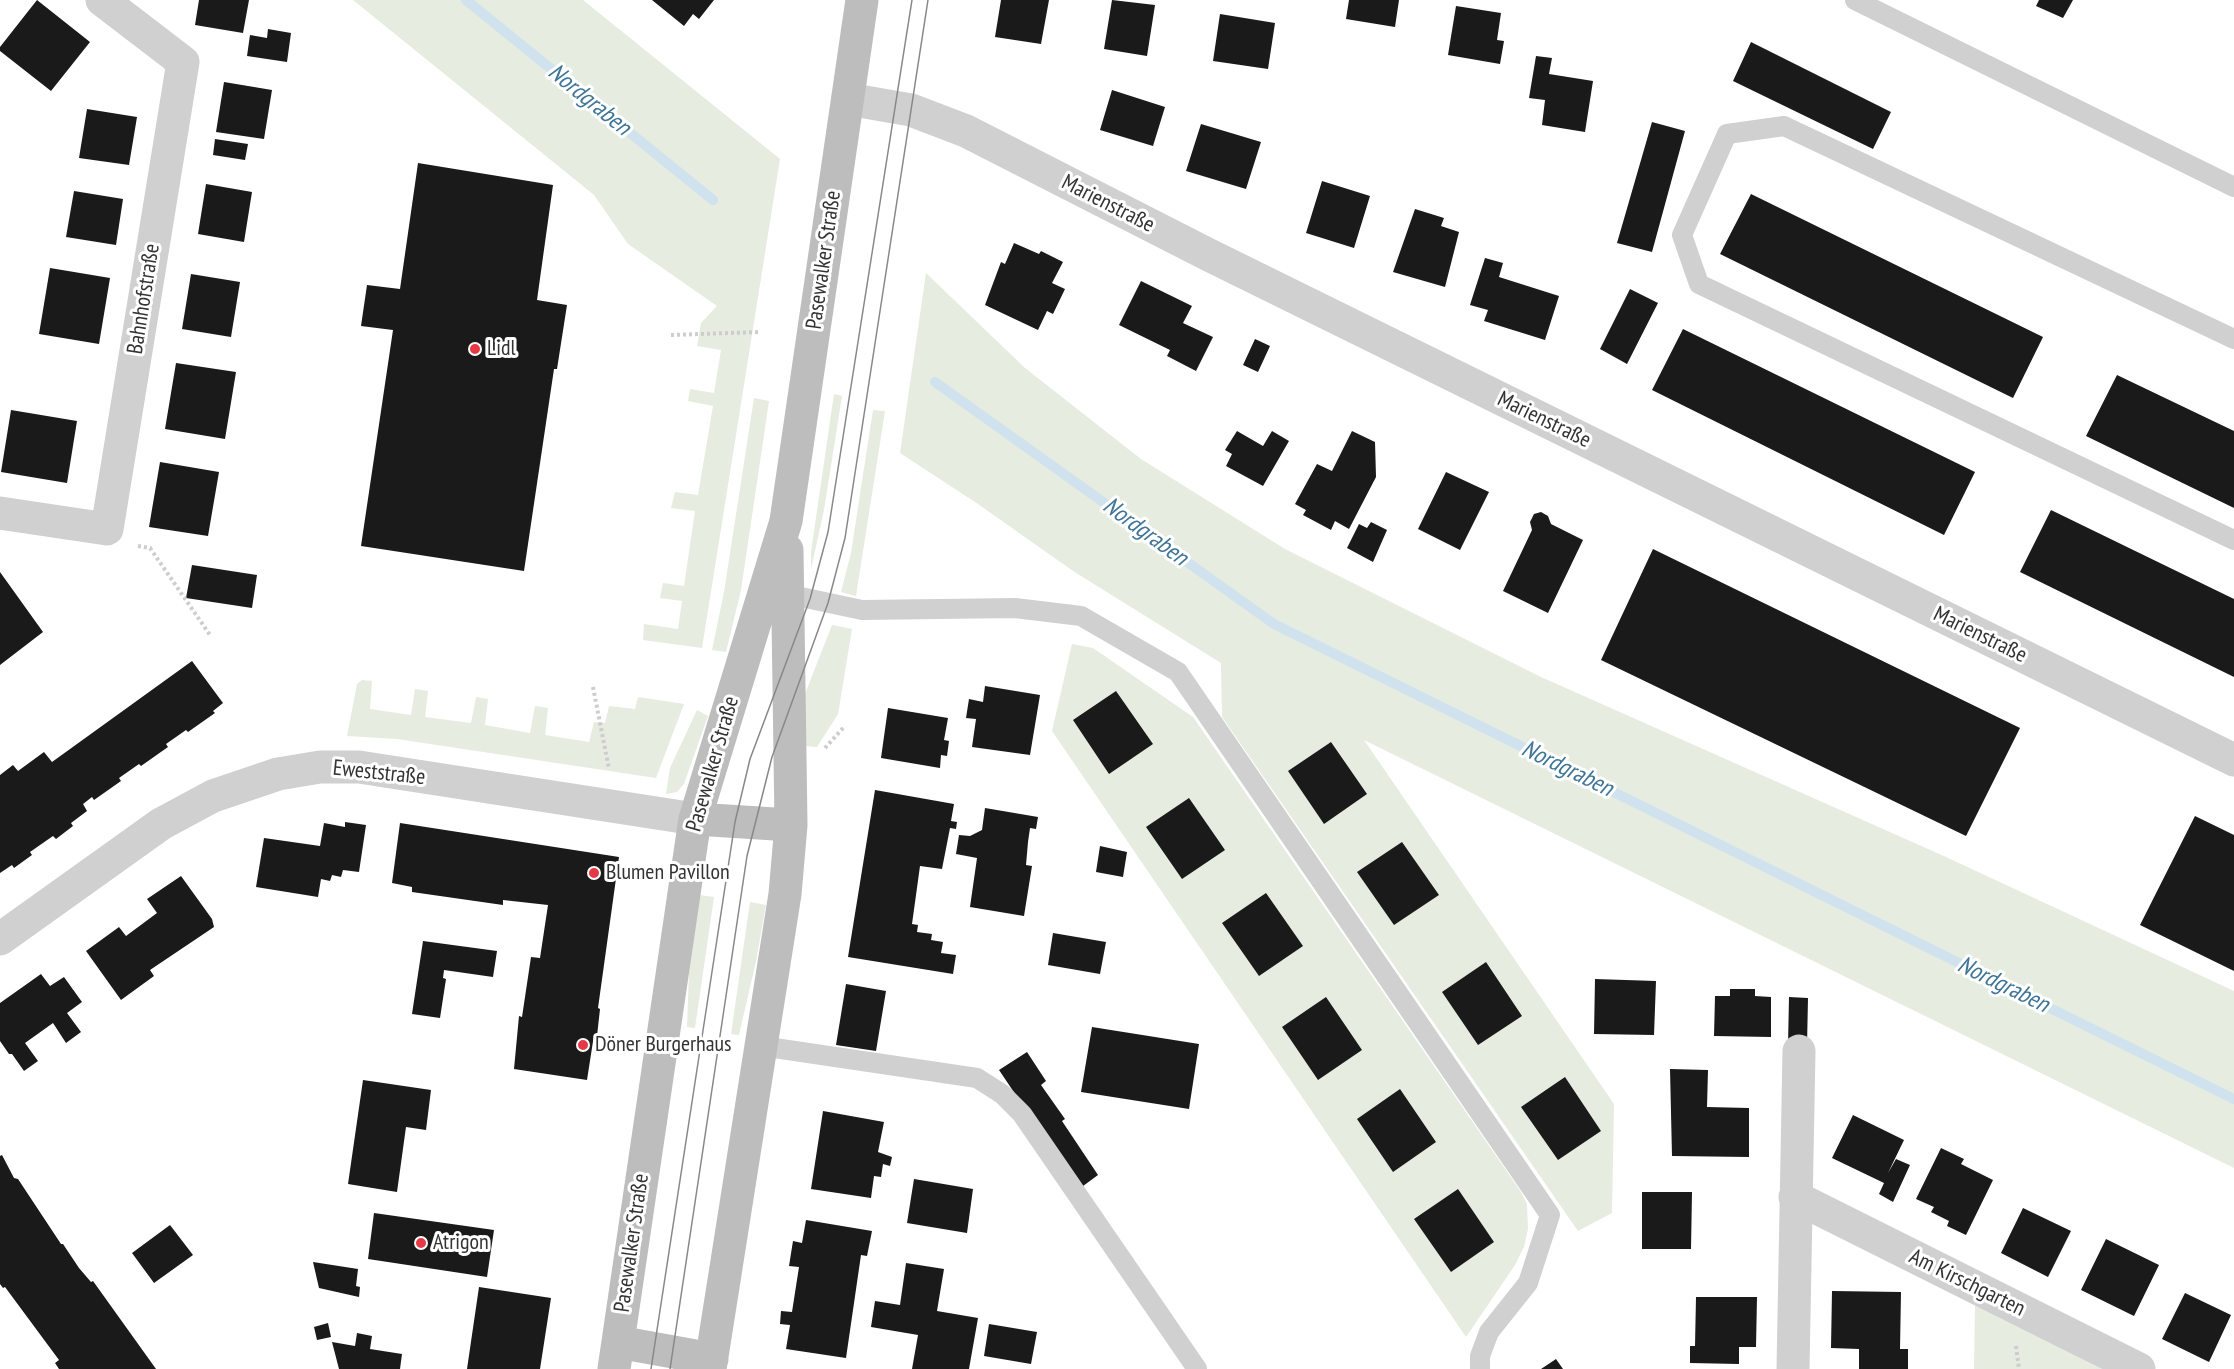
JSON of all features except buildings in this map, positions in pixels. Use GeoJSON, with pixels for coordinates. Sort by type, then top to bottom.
{"type":"FeatureCollection","features":[{"type":"Feature","properties":{"kind":"main road","name":"Pasewalker Straße"},"geometry":{"type":"LineString","coordinates":[[616,1355],[695,819],[786,521],[862,0]]}},
{"type":"Feature","properties":{"kind":"main road","name":"Pasewalker Straße"},"geometry":{"type":"LineString","coordinates":[[711,1364],[785,894],[791,825],[786,521]]}},
{"type":"Feature","properties":{"kind":"main road"},"geometry":{"type":"LineString","coordinates":[[695,819],[791,825]]}},
{"type":"Feature","properties":{"kind":"main road"},"geometry":{"type":"LineString","coordinates":[[616,1355],[711,1364]]}},
{"type":"Feature","properties":{"kind":"street","name":"Bahnhofstraße"},"geometry":{"type":"LineString","coordinates":[[102,0],[183,62],[107,529]]}},
{"type":"Feature","properties":{"kind":"street","name":"Marienstraße"},"geometry":{"type":"LineString","coordinates":[[848,99],[911,110],[966,132],[1209,255],[2234,760]]}},
{"type":"Feature","properties":{"kind":"street"},"geometry":{"type":"LineString","coordinates":[[0,513],[107,529]]}},
{"type":"Feature","properties":{"kind":"street","name":"Eweststraße"},"geometry":{"type":"LineString","coordinates":[[0,939],[161,824],[213,796],[278,774],[320,767],[360,767],[695,819]]}},
{"type":"Feature","properties":{"kind":"street"},"geometry":{"type":"LineString","coordinates":[[1793,1369],[1798,1051]]}},
{"type":"Feature","properties":{"kind":"street","name":"Am Kirschgarten"},"geometry":{"type":"LineString","coordinates":[[1795,1197],[2139,1369]]}},
{"type":"Feature","properties":{"kind":"lane"},"geometry":{"type":"LineString","coordinates":[[1854,0],[2234,187]]}},
{"type":"Feature","properties":{"kind":"lane"},"geometry":{"type":"LineString","coordinates":[[2234,339],[1784,126],[1727,134],[1682,235],[1699,284],[2234,540]]}},
{"type":"Feature","properties":{"kind":"lane"},"geometry":{"type":"LineString","coordinates":[[787,594],[862,610],[1016,609],[1081,616],[1178,672],[1550,1215],[1528,1283],[1489,1332],[1480,1356],[1480,1369]]}},
{"type":"Feature","properties":{"kind":"lane"},"geometry":{"type":"LineString","coordinates":[[761,1046],[977,1078],[1002,1094],[1022,1114],[1197,1369]]}},
{"type":"Feature","properties":{"kind":"path"},"geometry":{"type":"LineString","coordinates":[[671,335],[759,332]]}},
{"type":"Feature","properties":{"kind":"path"},"geometry":{"type":"LineString","coordinates":[[107,529],[109,539],[150,548],[210,635]]}},
{"type":"Feature","properties":{"kind":"path"},"geometry":{"type":"LineString","coordinates":[[593,687],[610,776]]}},
{"type":"Feature","properties":{"kind":"path"},"geometry":{"type":"LineString","coordinates":[[836,736],[844,728]]}},
{"type":"Feature","properties":{"kind":"shaded area"},"geometry":{"type":"Polygon","coordinates":[[[353,0],[583,0],[780,159],[702,648],[643,640],[644,624],[678,629],[682,601],[660,598],[663,583],[684,586],[695,511],[671,508],[675,492],[698,495],[713,406],[688,401],[690,389],[714,393],[721,350],[697,346],[701,323],[717,306],[628,244],[594,195],[353,0]]]}},
{"type":"Feature","properties":{"kind":"shaded area"},"geometry":{"type":"Polygon","coordinates":[[[926,273],[1025,368],[1141,459],[1285,549],[1541,677],[1946,857],[2234,991],[2234,1168],[1364,740],[1614,1104],[1612,1213],[1578,1231],[1222,717],[1221,663],[1073,571],[978,504],[900,453],[926,273]]]}},
{"type":"Feature","properties":{"kind":"shaded area"},"geometry":{"type":"Polygon","coordinates":[[[834,394],[842,396],[824,510],[811,569],[811,552],[834,394]]]}},
{"type":"Feature","properties":{"kind":"shaded area"},"geometry":{"type":"Polygon","coordinates":[[[754,398],[769,401],[741,590],[726,652],[712,650],[724,592],[754,398]]]}},
{"type":"Feature","properties":{"kind":"shaded area"},"geometry":{"type":"Polygon","coordinates":[[[873,410],[885,411],[856,596],[841,592],[851,553],[873,410]]]}},
{"type":"Feature","properties":{"kind":"shaded area"},"geometry":{"type":"Polygon","coordinates":[[[832,625],[852,629],[838,714],[817,747],[805,746],[803,699],[832,625]]]}},
{"type":"Feature","properties":{"kind":"shaded area"},"geometry":{"type":"Polygon","coordinates":[[[1072,644],[1093,648],[1193,717],[1521,1192],[1527,1204],[1528,1229],[1524,1247],[1515,1265],[1466,1337],[1052,731],[1072,644]]]}},
{"type":"Feature","properties":{"kind":"shaded area"},"geometry":{"type":"Polygon","coordinates":[[[362,680],[372,681],[370,709],[411,715],[415,689],[428,691],[425,717],[471,723],[476,697],[488,699],[485,725],[530,733],[535,706],[548,708],[545,735],[589,742],[594,722],[605,723],[609,706],[635,709],[638,697],[684,704],[656,778],[397,739],[347,736],[357,684],[362,680]]]}},
{"type":"Feature","properties":{"kind":"shaded area"},"geometry":{"type":"Polygon","coordinates":[[[697,710],[708,716],[684,784],[677,792],[666,794],[670,768],[697,710]]]}},
{"type":"Feature","properties":{"kind":"shaded area"},"geometry":{"type":"Polygon","coordinates":[[[699,895],[714,897],[695,1028],[687,1027],[690,946],[699,895]]]}},
{"type":"Feature","properties":{"kind":"shaded area"},"geometry":{"type":"Polygon","coordinates":[[[750,902],[766,905],[739,1035],[731,1034],[750,902]]]}},
{"type":"Feature","properties":{"kind":"shaded area"},"geometry":{"type":"Polygon","coordinates":[[[1975,1303],[2102,1369],[1974,1369],[1975,1303]]]}},
{"type":"Feature","properties":{"kind":"waterway","name":"Nordgraben"},"geometry":{"type":"LineString","coordinates":[[466,0],[713,200]]}},
{"type":"Feature","properties":{"kind":"waterway","name":"Nordgraben"},"geometry":{"type":"LineString","coordinates":[[935,382],[1274,624],[2234,1099]]}},
{"type":"Feature","properties":{"kind":"tram line"},"geometry":{"type":"LineString","coordinates":[[651,1369],[735,822],[750,759],[810,599],[828,532],[912,0]]}},
{"type":"Feature","properties":{"kind":"tram line"},"geometry":{"type":"LineString","coordinates":[[670,1369],[747,856],[772,757],[828,603],[845,538],[928,0]]}},
{"type":"Feature","properties":{"kind":"place","name":"Lidl"},"geometry":{"type":"Point","coordinates":[475,349]}},
{"type":"Feature","properties":{"kind":"place","name":"Blumen Pavillon"},"geometry":{"type":"Point","coordinates":[594,873]}},
{"type":"Feature","properties":{"kind":"place","name":"Döner Burgerhaus"},"geometry":{"type":"Point","coordinates":[583,1045]}},
{"type":"Feature","properties":{"kind":"place","name":"Atrigon"},"geometry":{"type":"Point","coordinates":[421,1243]}}]}
